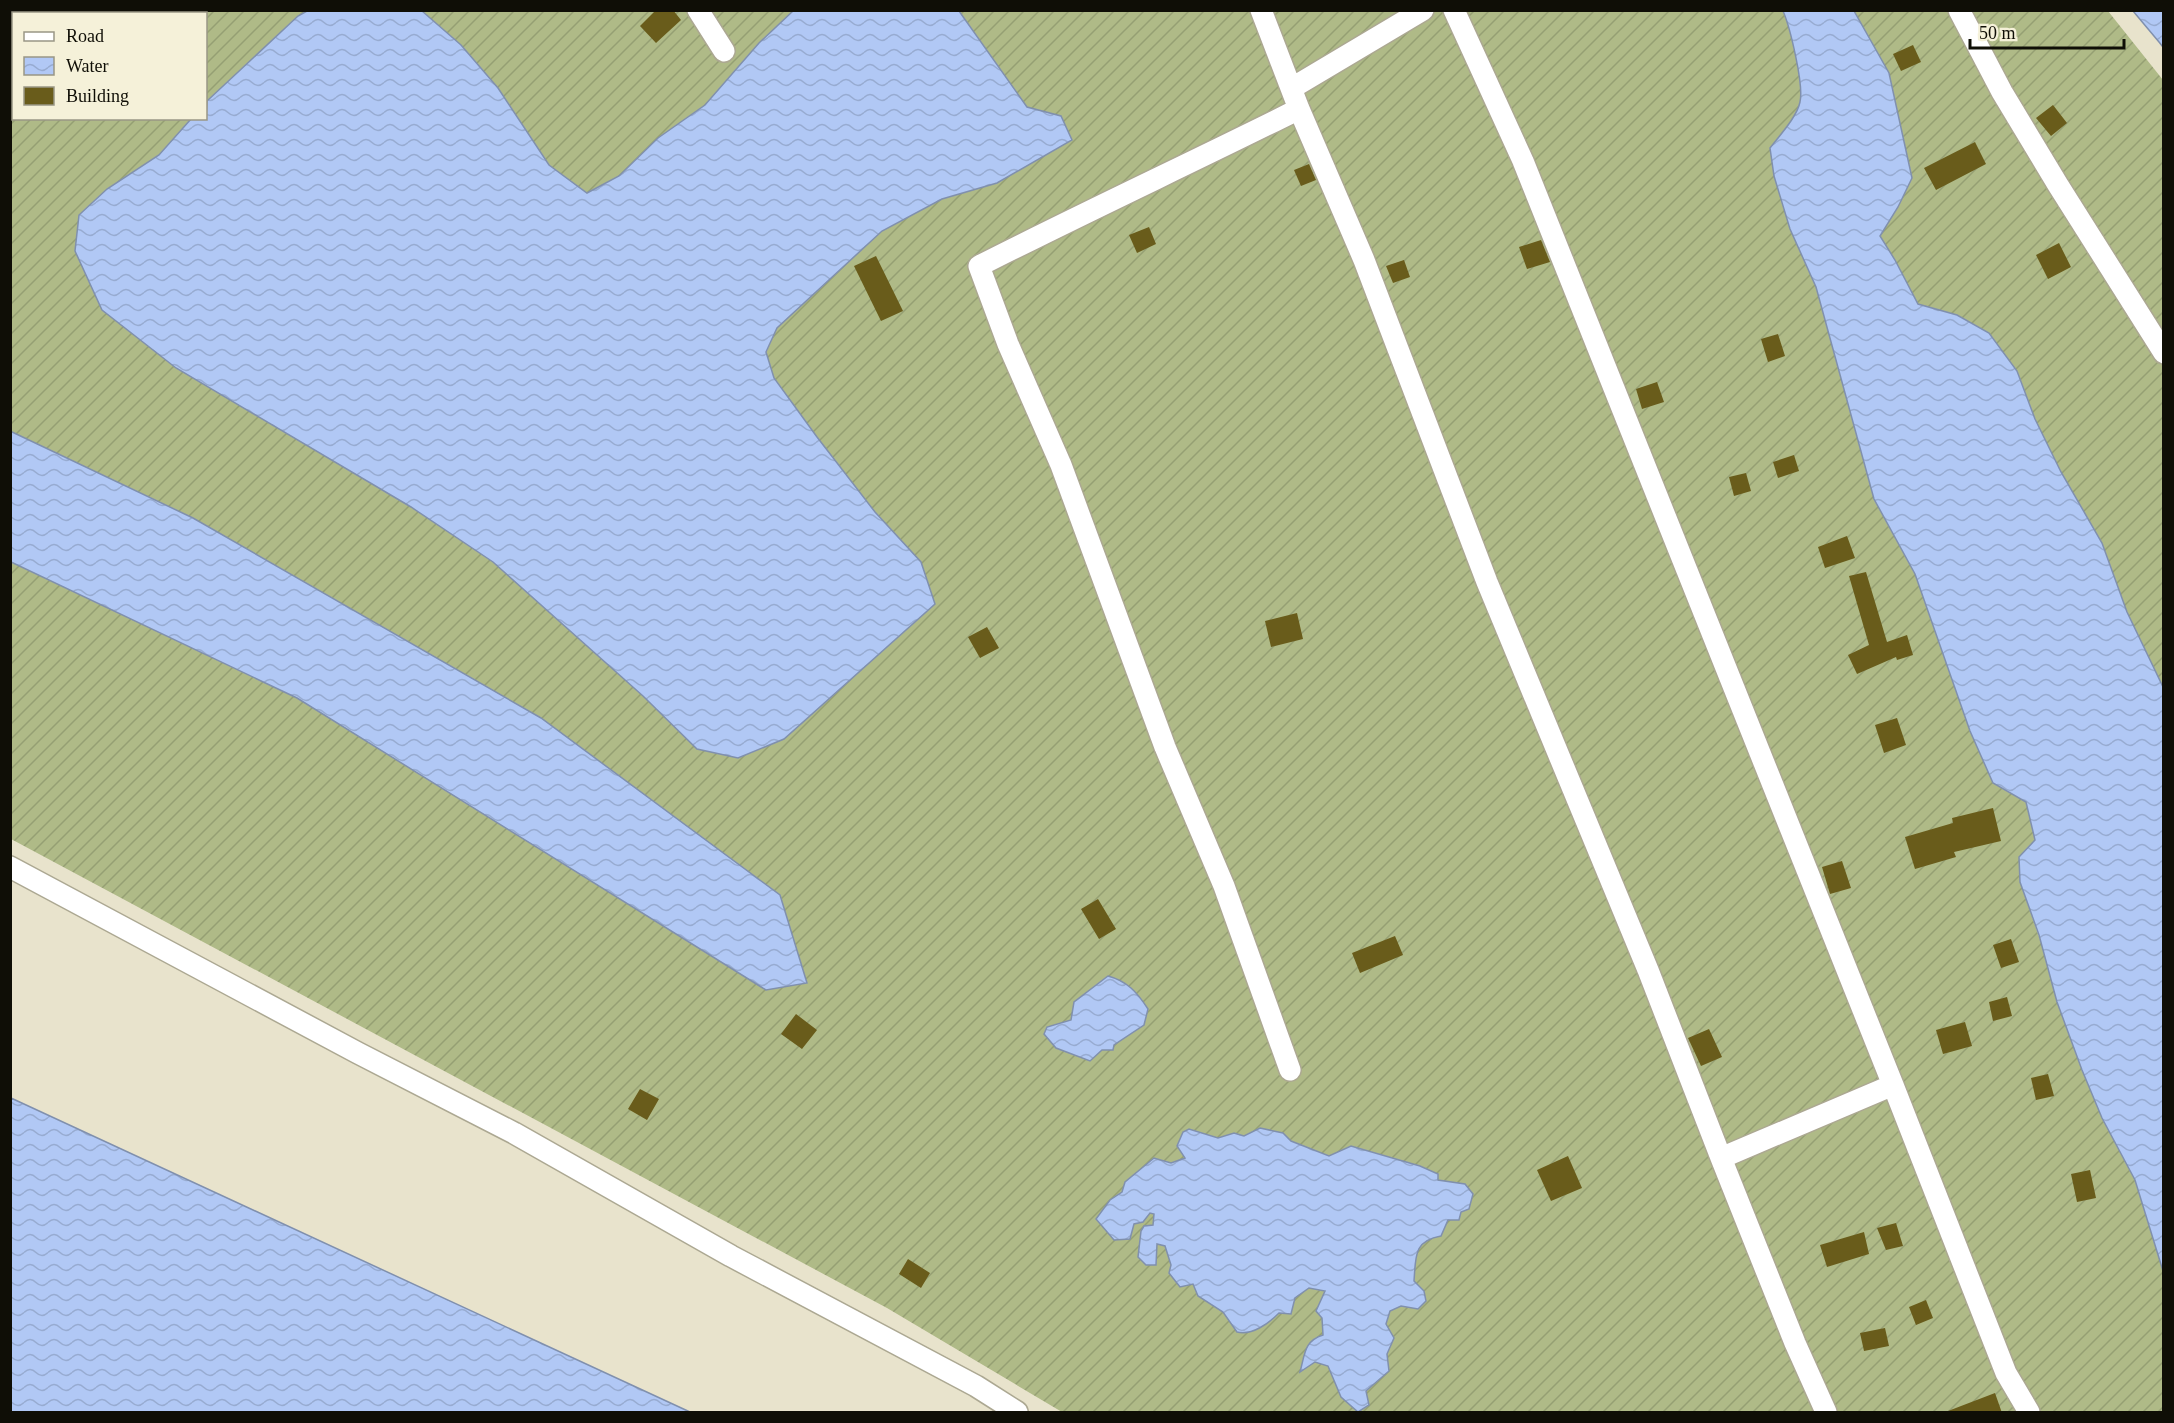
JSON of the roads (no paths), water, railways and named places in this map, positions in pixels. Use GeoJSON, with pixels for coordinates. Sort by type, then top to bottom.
{"type":"FeatureCollection","features":[{"type":"Feature","properties":{"kind":"lane"},"geometry":{"type":"LineString","coordinates":[[698,10],[724,51]]}},
{"type":"Feature","properties":{"kind":"lane"},"geometry":{"type":"LineString","coordinates":[[1261,10],[1299,109],[1364,260],[1487,582],[1648,970],[1721,1158],[1826,1413]]}},
{"type":"Feature","properties":{"kind":"lane"},"geometry":{"type":"LineString","coordinates":[[1292,88],[1423,10]]}},
{"type":"Feature","properties":{"kind":"lane"},"geometry":{"type":"LineString","coordinates":[[1454,10],[1523,161],[2006,1373],[2029,1413]]}},
{"type":"Feature","properties":{"kind":"lane"},"geometry":{"type":"LineString","coordinates":[[1959,10],[2002,92],[2163,352]]}},
{"type":"Feature","properties":{"kind":"lane"},"geometry":{"type":"LineString","coordinates":[[1290,1070],[1224,886],[1165,747],[1061,465],[1008,344],[980,266],[1090,209],[1182,167],[1299,109]]}},
{"type":"Feature","properties":{"kind":"lane"},"geometry":{"type":"LineString","coordinates":[[10,867],[358,1053],[514,1133],[730,1256],[976,1386],[1017,1413]]}},
{"type":"Feature","properties":{"kind":"lane"},"geometry":{"type":"LineString","coordinates":[[1721,1158],[1893,1085]]}},
{"type":"Feature","properties":{"kind":"water"},"geometry":{"type":"Polygon","coordinates":[[[307,11],[422,11],[461,45],[498,88],[549,165],[587,193],[619,176],[658,138],[705,105],[759,43],[793,11],[959,11],[1027,107],[1061,116],[1072,140],[997,183],[942,199],[882,231],[777,328],[766,352],[774,378],[817,437],[875,512],[921,562],[935,604],[784,739],[738,758],[697,749],[643,696],[493,562],[411,507],[176,368],[102,310],[75,251],[79,215],[107,189],[159,155],[190,120],[207,120],[207,101],[298,16],[307,11]]]}},
{"type":"Feature","properties":{"kind":"water"},"geometry":{"type":"Polygon","coordinates":[[[1783,11],[1854,11],[1889,73],[1912,178],[1880,236],[1918,304],[1957,315],[1989,333],[2017,371],[2035,419],[2061,472],[2102,543],[2127,612],[2163,687],[2163,1271],[2135,1180],[2102,1118],[2057,1002],[2039,935],[2020,882],[2019,857],[2035,840],[2026,802],[1993,783],[1970,731],[1915,574],[1874,499],[1816,287],[1790,229],[1774,176],[1770,148],[1795,114],[1801,94],[1796,56],[1783,11]]]}},
{"type":"Feature","properties":{"kind":"water"},"geometry":{"type":"Polygon","coordinates":[[[2133,11],[2163,11],[2163,47],[2159,42],[2133,11]]]}},
{"type":"Feature","properties":{"kind":"water"},"geometry":{"type":"Polygon","coordinates":[[[10,431],[193,518],[541,718],[780,895],[807,983],[766,990],[297,698],[11,562],[10,431]]]}},
{"type":"Feature","properties":{"kind":"water"},"geometry":{"type":"Polygon","coordinates":[[[1108,976],[1126,984],[1136,992],[1148,1009],[1144,1025],[1114,1045],[1113,1050],[1102,1050],[1090,1061],[1056,1048],[1044,1034],[1047,1027],[1071,1020],[1074,1002],[1108,976]]]}},
{"type":"Feature","properties":{"kind":"water"},"geometry":{"type":"Polygon","coordinates":[[[11,1098],[690,1412],[11,1412],[11,1098]]]}},
{"type":"Feature","properties":{"kind":"water"},"geometry":{"type":"Polygon","coordinates":[[[1260,1128],[1283,1133],[1291,1141],[1329,1156],[1351,1146],[1420,1166],[1438,1174],[1438,1180],[1465,1184],[1473,1194],[1469,1209],[1461,1212],[1459,1220],[1448,1220],[1441,1236],[1425,1242],[1418,1251],[1414,1281],[1424,1291],[1426,1301],[1418,1309],[1401,1306],[1390,1311],[1386,1324],[1394,1338],[1387,1354],[1389,1371],[1366,1391],[1369,1405],[1358,1412],[1341,1397],[1328,1366],[1315,1362],[1300,1372],[1304,1354],[1309,1345],[1323,1335],[1322,1318],[1316,1311],[1325,1291],[1309,1288],[1295,1298],[1291,1314],[1279,1313],[1254,1330],[1237,1332],[1223,1312],[1198,1296],[1193,1284],[1180,1287],[1169,1273],[1171,1265],[1165,1246],[1157,1244],[1156,1265],[1146,1265],[1138,1257],[1141,1231],[1144,1226],[1153,1225],[1154,1214],[1150,1213],[1143,1222],[1134,1224],[1130,1239],[1114,1240],[1096,1219],[1110,1200],[1122,1192],[1125,1182],[1154,1158],[1171,1163],[1185,1158],[1177,1146],[1183,1132],[1189,1129],[1218,1138],[1234,1133],[1244,1136],[1260,1128]]]}}]}
